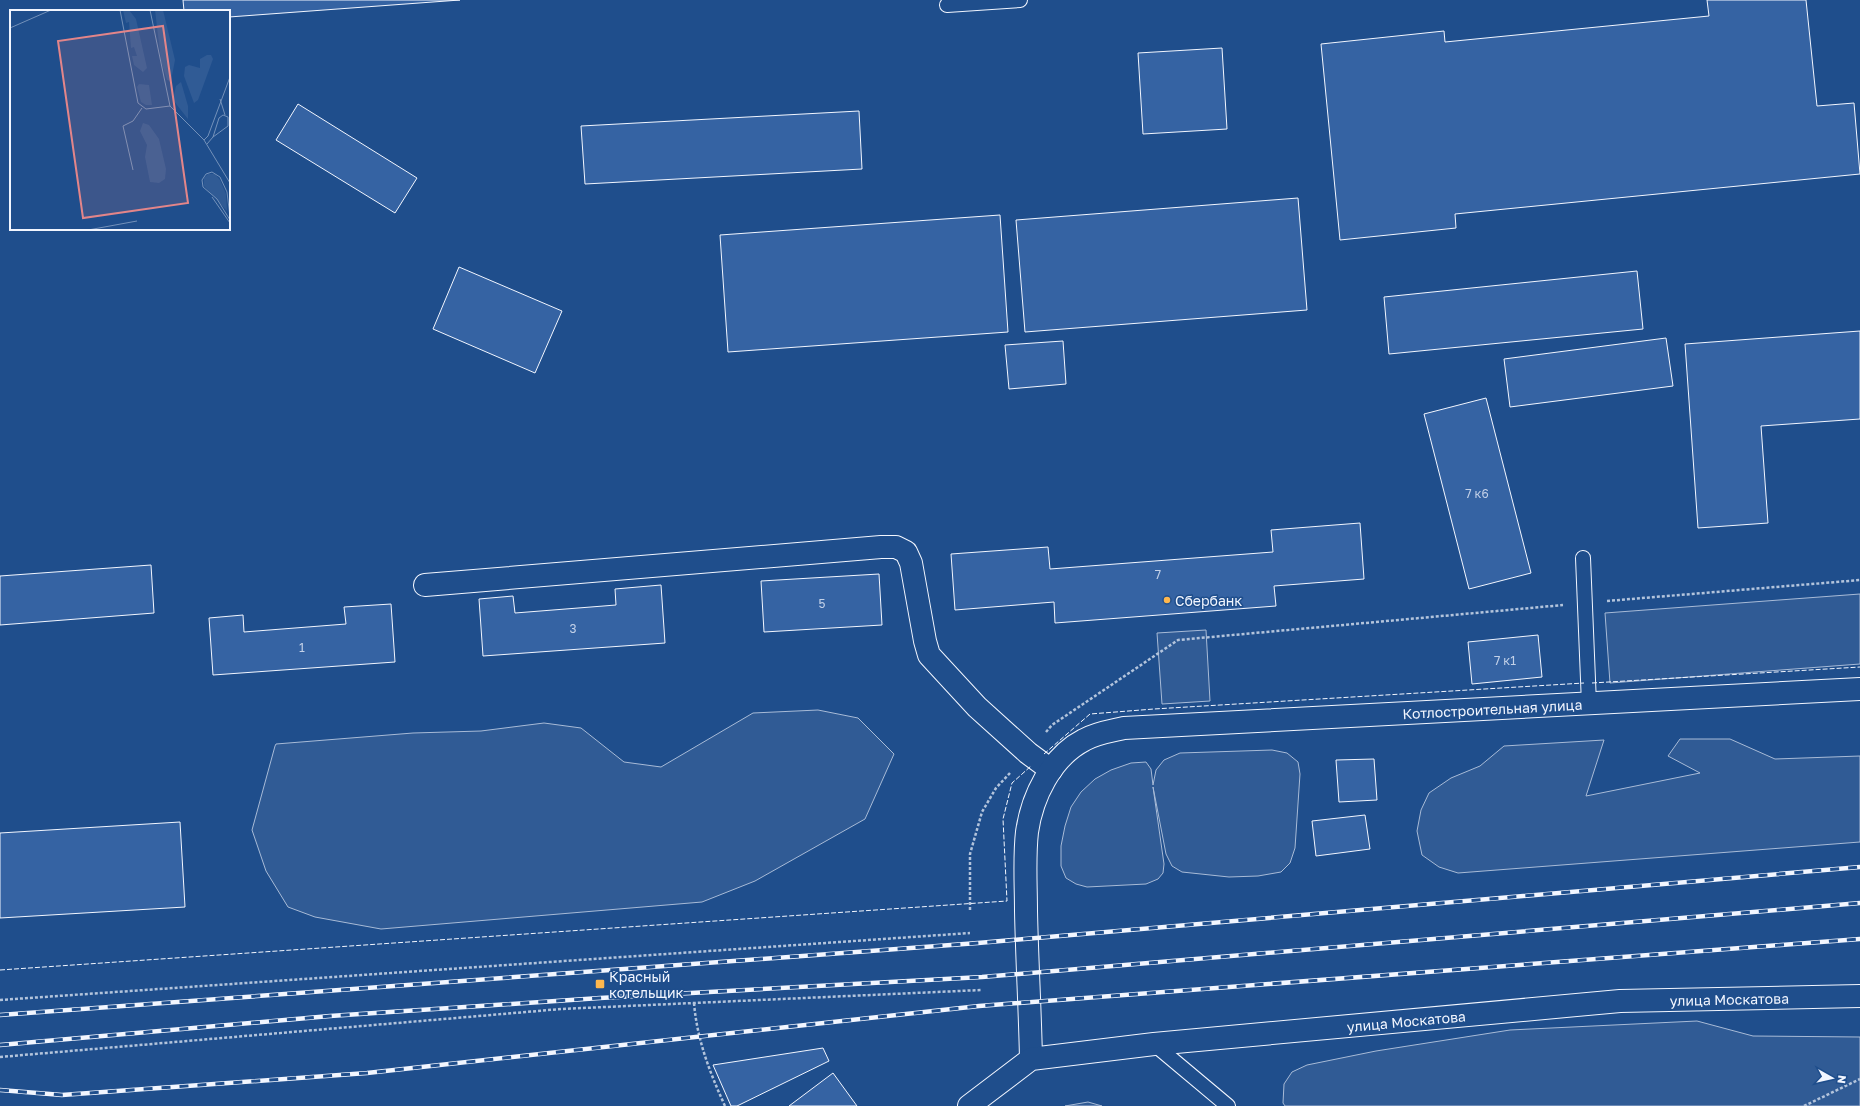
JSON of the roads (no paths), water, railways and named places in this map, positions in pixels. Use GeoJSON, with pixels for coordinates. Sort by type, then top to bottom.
{"type":"FeatureCollection","features":[{"type":"Feature","properties":{"kind":"main road"},"geometry":{"type":"LineString","coordinates":[[425,586],[881,547],[896,547],[906,552],[911,563],[925,641],[929,655],[977,707],[1028,753],[1051,770]]}},
{"type":"Feature","properties":{"kind":"main road","name":"Котлостроительная улица"},"geometry":{"type":"LineString","coordinates":[[1031,1059],[1026,938],[1027,839],[1032,811],[1039,791],[1051,770],[1068,751],[1084,740],[1104,732],[1124,728],[1860,690]]}},
{"type":"Feature","properties":{"kind":"main road","name":"улица Москатова"},"geometry":{"type":"LineString","coordinates":[[1031,1059],[1154,1044],[1620,1001],[1860,996]]}},
{"type":"Feature","properties":{"kind":"main road"},"geometry":{"type":"LineString","coordinates":[[969,1106],[1031,1059]]}},
{"type":"Feature","properties":{"kind":"lane"},"geometry":{"type":"LineString","coordinates":[[947,5],[1020,0]]}},
{"type":"Feature","properties":{"kind":"lane"},"geometry":{"type":"LineString","coordinates":[[1583,558],[1589,704]]}},
{"type":"Feature","properties":{"kind":"lane"},"geometry":{"type":"LineString","coordinates":[[1154,1044],[1228,1106]]}},
{"type":"Feature","properties":{"kind":"railway"},"geometry":{"type":"LineString","coordinates":[[0,1015],[978,943],[1860,867]]}},
{"type":"Feature","properties":{"kind":"railway"},"geometry":{"type":"LineString","coordinates":[[0,1045],[330,1016],[600,998],[982,977],[1860,903]]}},
{"type":"Feature","properties":{"kind":"railway"},"geometry":{"type":"LineString","coordinates":[[0,1090],[62,1095],[367,1073],[979,1006],[1860,939]]}},
{"type":"Feature","properties":{"kind":"place","name":"Сбербанк"},"geometry":{"type":"Point","coordinates":[1167,600]}},
{"type":"Feature","properties":{"kind":"place","name":"Красный котельщик"},"geometry":{"type":"Point","coordinates":[600,984]}}]}
